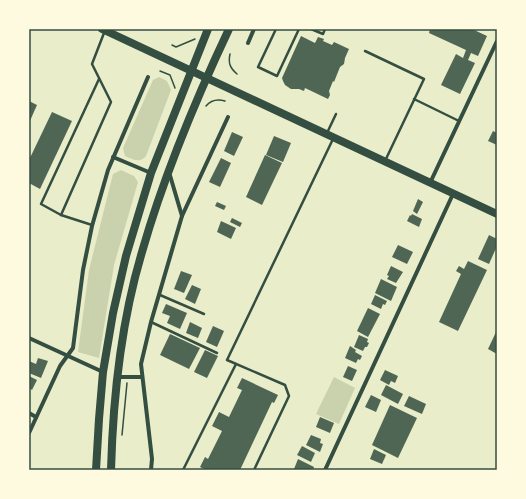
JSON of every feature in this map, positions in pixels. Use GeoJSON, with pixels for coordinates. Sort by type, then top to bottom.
{"type":"FeatureCollection","features":[{"type":"Feature","properties":{"kind":"highway"},"geometry":{"type":"LineString","coordinates":[[96,470],[103,372],[113,313],[126,256],[151,173],[208,29]]}},
{"type":"Feature","properties":{"kind":"highway"},"geometry":{"type":"LineString","coordinates":[[111,470],[112,435],[118,377],[127,314],[141,253],[169,170],[229,29]]}},
{"type":"Feature","properties":{"kind":"highway"},"geometry":{"type":"LineString","coordinates":[[104,30],[497,214]]}},
{"type":"Feature","properties":{"kind":"street"},"geometry":{"type":"LineString","coordinates":[[248,43],[254,29]]}},
{"type":"Feature","properties":{"kind":"street"},"geometry":{"type":"LineString","coordinates":[[430,183],[497,41]]}},
{"type":"Feature","properties":{"kind":"street"},"geometry":{"type":"LineString","coordinates":[[29,433],[60,366],[73,348],[83,270],[92,226],[108,170],[148,77]]}},
{"type":"Feature","properties":{"kind":"street"},"geometry":{"type":"LineString","coordinates":[[151,470],[152,459],[141,364],[151,322],[182,216],[228,116]]}},
{"type":"Feature","properties":{"kind":"street"},"geometry":{"type":"LineString","coordinates":[[113,157],[151,173]]}},
{"type":"Feature","properties":{"kind":"street"},"geometry":{"type":"LineString","coordinates":[[169,170],[182,216]]}},
{"type":"Feature","properties":{"kind":"street"},"geometry":{"type":"LineString","coordinates":[[325,470],[453,193]]}},
{"type":"Feature","properties":{"kind":"street"},"geometry":{"type":"LineString","coordinates":[[29,338],[67,357],[103,372]]}},
{"type":"Feature","properties":{"kind":"street"},"geometry":{"type":"LineString","coordinates":[[118,377],[142,377]]}},
{"type":"Feature","properties":{"kind":"street"},"geometry":{"type":"LineString","coordinates":[[29,413],[36,417]]}},
{"type":"Feature","properties":{"kind":"lane"},"geometry":{"type":"LineString","coordinates":[[276,29],[258,67],[277,76],[299,29]]}},
{"type":"Feature","properties":{"kind":"lane"},"geometry":{"type":"LineString","coordinates":[[311,29],[323,34],[325,29]]}},
{"type":"Feature","properties":{"kind":"lane"},"geometry":{"type":"LineString","coordinates":[[61,215],[111,102],[92,64],[104,30]]}},
{"type":"Feature","properties":{"kind":"lane"},"geometry":{"type":"LineString","coordinates":[[365,51],[424,79],[385,161]]}},
{"type":"Feature","properties":{"kind":"lane"},"geometry":{"type":"LineString","coordinates":[[92,226],[61,215],[41,204],[99,79]]}},
{"type":"Feature","properties":{"kind":"lane"},"geometry":{"type":"LineString","coordinates":[[414,99],[459,122]]}},
{"type":"Feature","properties":{"kind":"lane"},"geometry":{"type":"LineString","coordinates":[[254,470],[289,396],[285,385],[227,360],[330,135],[336,114]]}},
{"type":"Feature","properties":{"kind":"lane"},"geometry":{"type":"LineString","coordinates":[[159,294],[204,314]]}},
{"type":"Feature","properties":{"kind":"lane"},"geometry":{"type":"LineString","coordinates":[[151,322],[217,353]]}},
{"type":"Feature","properties":{"kind":"lane"},"geometry":{"type":"LineString","coordinates":[[183,470],[236,364]]}},
{"type":"Feature","properties":{"kind":"path"},"geometry":{"type":"LineString","coordinates":[[172,45],[176,47],[194,40],[195,38]]}},
{"type":"Feature","properties":{"kind":"path"},"geometry":{"type":"LineString","coordinates":[[230,54],[229,60],[232,69],[237,74]]}},
{"type":"Feature","properties":{"kind":"path"},"geometry":{"type":"LineString","coordinates":[[160,71],[170,75],[175,89],[174,92]]}},
{"type":"Feature","properties":{"kind":"path"},"geometry":{"type":"LineString","coordinates":[[206,106],[208,103],[219,99],[225,101]]}},
{"type":"Feature","properties":{"kind":"path"},"geometry":{"type":"LineString","coordinates":[[122,435],[127,377]]}},
{"type":"Feature","properties":{"kind":"green space"},"geometry":{"type":"Polygon","coordinates":[[[159,77],[167,81],[171,90],[146,156],[141,160],[133,159],[125,156],[123,148],[153,80],[159,77]]]}},
{"type":"Feature","properties":{"kind":"green space"},"geometry":{"type":"Polygon","coordinates":[[[121,170],[134,176],[138,182],[114,265],[99,358],[78,352],[89,270],[113,174],[121,170]]]}},
{"type":"Feature","properties":{"kind":"green space"},"geometry":{"type":"Polygon","coordinates":[[[334,377],[355,388],[339,424],[316,414],[334,377]]]}},
{"type":"Feature","properties":{"kind":"building"},"geometry":{"type":"Polygon","coordinates":[[[430,29],[472,29],[487,36],[478,56],[471,53],[468,60],[475,63],[460,94],[441,85],[456,54],[463,58],[466,50],[429,33],[430,29]]]}},
{"type":"Feature","properties":{"kind":"building"},"geometry":{"type":"Polygon","coordinates":[[[301,36],[315,43],[318,37],[324,39],[323,41],[332,45],[334,42],[349,49],[344,64],[340,67],[334,82],[333,81],[328,99],[305,88],[304,91],[299,89],[291,89],[285,85],[283,81],[282,78],[301,36]]]}},
{"type":"Feature","properties":{"kind":"building"},"geometry":{"type":"Polygon","coordinates":[[[29,101],[37,105],[29,123],[29,101]]]}},
{"type":"Feature","properties":{"kind":"building"},"geometry":{"type":"Polygon","coordinates":[[[52,112],[72,121],[40,189],[29,183],[29,160],[52,112]]]}},
{"type":"Feature","properties":{"kind":"building"},"geometry":{"type":"Polygon","coordinates":[[[493,131],[497,133],[497,145],[488,141],[493,131]]]}},
{"type":"Feature","properties":{"kind":"building"},"geometry":{"type":"Polygon","coordinates":[[[232,132],[243,137],[234,156],[224,151],[232,132]]]}},
{"type":"Feature","properties":{"kind":"building"},"geometry":{"type":"Polygon","coordinates":[[[274,136],[291,143],[283,162],[266,155],[274,136]]]}},
{"type":"Feature","properties":{"kind":"building"},"geometry":{"type":"Polygon","coordinates":[[[265,155],[282,163],[262,205],[246,197],[265,155]]]}},
{"type":"Feature","properties":{"kind":"building"},"geometry":{"type":"Polygon","coordinates":[[[221,158],[231,163],[220,187],[209,182],[221,158]]]}},
{"type":"Feature","properties":{"kind":"building"},"geometry":{"type":"Polygon","coordinates":[[[418,199],[423,202],[417,214],[413,211],[418,199]]]}},
{"type":"Feature","properties":{"kind":"building"},"geometry":{"type":"Polygon","coordinates":[[[217,202],[226,206],[224,210],[215,206],[217,202]]]}},
{"type":"Feature","properties":{"kind":"building"},"geometry":{"type":"Polygon","coordinates":[[[412,214],[422,219],[419,227],[407,221],[412,214]]]}},
{"type":"Feature","properties":{"kind":"building"},"geometry":{"type":"Polygon","coordinates":[[[232,218],[242,223],[240,227],[230,222],[232,218]]]}},
{"type":"Feature","properties":{"kind":"building"},"geometry":{"type":"Polygon","coordinates":[[[221,221],[236,228],[231,239],[217,232],[221,221]]]}},
{"type":"Feature","properties":{"kind":"building"},"geometry":{"type":"Polygon","coordinates":[[[489,235],[497,239],[497,246],[489,264],[478,259],[489,235]]]}},
{"type":"Feature","properties":{"kind":"building"},"geometry":{"type":"Polygon","coordinates":[[[398,245],[413,252],[407,264],[392,257],[398,245]]]}},
{"type":"Feature","properties":{"kind":"building"},"geometry":{"type":"Polygon","coordinates":[[[468,261],[487,270],[458,331],[439,322],[461,274],[456,271],[459,266],[464,269],[468,261]]]}},
{"type":"Feature","properties":{"kind":"building"},"geometry":{"type":"Polygon","coordinates":[[[391,266],[403,272],[396,283],[387,279],[391,266]]]}},
{"type":"Feature","properties":{"kind":"building"},"geometry":{"type":"Polygon","coordinates":[[[181,271],[192,275],[184,293],[174,289],[181,271]]]}},
{"type":"Feature","properties":{"kind":"building"},"geometry":{"type":"Polygon","coordinates":[[[381,279],[397,287],[391,301],[375,293],[381,279]]]}},
{"type":"Feature","properties":{"kind":"building"},"geometry":{"type":"Polygon","coordinates":[[[192,285],[201,289],[195,304],[185,299],[192,285]]]}},
{"type":"Feature","properties":{"kind":"building"},"geometry":{"type":"Polygon","coordinates":[[[375,295],[387,301],[385,305],[383,304],[381,309],[371,304],[375,295]]]}},
{"type":"Feature","properties":{"kind":"building"},"geometry":{"type":"Polygon","coordinates":[[[166,304],[187,313],[180,329],[167,323],[170,316],[162,313],[166,304]]]}},
{"type":"Feature","properties":{"kind":"building"},"geometry":{"type":"Polygon","coordinates":[[[368,308],[380,314],[368,337],[357,331],[368,308]]]}},
{"type":"Feature","properties":{"kind":"building"},"geometry":{"type":"Polygon","coordinates":[[[190,322],[202,328],[198,338],[186,333],[190,322]]]}},
{"type":"Feature","properties":{"kind":"building"},"geometry":{"type":"Polygon","coordinates":[[[213,326],[224,331],[217,347],[206,342],[213,326]]]}},
{"type":"Feature","properties":{"kind":"building"},"geometry":{"type":"Polygon","coordinates":[[[497,330],[497,354],[488,349],[497,330]]]}},
{"type":"Feature","properties":{"kind":"building"},"geometry":{"type":"Polygon","coordinates":[[[170,334],[200,348],[189,369],[160,355],[170,334]]]}},
{"type":"Feature","properties":{"kind":"building"},"geometry":{"type":"Polygon","coordinates":[[[359,335],[368,339],[367,342],[369,343],[363,351],[354,347],[359,335]]]}},
{"type":"Feature","properties":{"kind":"building"},"geometry":{"type":"Polygon","coordinates":[[[350,346],[356,350],[355,352],[362,356],[356,363],[345,358],[350,346]]]}},
{"type":"Feature","properties":{"kind":"building"},"geometry":{"type":"Polygon","coordinates":[[[205,350],[218,356],[207,378],[194,372],[205,350]]]}},
{"type":"Feature","properties":{"kind":"building"},"geometry":{"type":"Polygon","coordinates":[[[38,358],[48,361],[41,378],[29,373],[29,361],[36,364],[38,358]]]}},
{"type":"Feature","properties":{"kind":"building"},"geometry":{"type":"Polygon","coordinates":[[[348,366],[357,370],[352,381],[343,377],[348,366]]]}},
{"type":"Feature","properties":{"kind":"building"},"geometry":{"type":"Polygon","coordinates":[[[385,370],[398,376],[395,383],[391,381],[389,385],[380,380],[385,370]]]}},
{"type":"Feature","properties":{"kind":"building"},"geometry":{"type":"Polygon","coordinates":[[[29,376],[37,380],[32,390],[29,388],[29,376]]]}},
{"type":"Feature","properties":{"kind":"building"},"geometry":{"type":"Polygon","coordinates":[[[242,378],[278,395],[274,403],[272,402],[240,470],[206,470],[200,467],[205,457],[208,459],[222,431],[212,426],[219,412],[229,417],[242,390],[237,388],[242,378]]]}},
{"type":"Feature","properties":{"kind":"building"},"geometry":{"type":"Polygon","coordinates":[[[386,385],[403,394],[398,404],[381,395],[386,385]]]}},
{"type":"Feature","properties":{"kind":"building"},"geometry":{"type":"Polygon","coordinates":[[[371,395],[381,400],[376,412],[365,407],[371,395]]]}},
{"type":"Feature","properties":{"kind":"building"},"geometry":{"type":"Polygon","coordinates":[[[409,396],[426,404],[422,414],[404,406],[409,396]]]}},
{"type":"Feature","properties":{"kind":"building"},"geometry":{"type":"Polygon","coordinates":[[[390,405],[417,418],[398,458],[372,445],[390,405]]]}},
{"type":"Feature","properties":{"kind":"building"},"geometry":{"type":"Polygon","coordinates":[[[320,417],[334,423],[330,433],[316,427],[320,417]]]}},
{"type":"Feature","properties":{"kind":"building"},"geometry":{"type":"Polygon","coordinates":[[[311,435],[321,439],[320,443],[323,444],[320,452],[306,445],[311,435]]]}},
{"type":"Feature","properties":{"kind":"building"},"geometry":{"type":"Polygon","coordinates":[[[302,446],[315,453],[311,462],[297,455],[302,446]]]}},
{"type":"Feature","properties":{"kind":"building"},"geometry":{"type":"Polygon","coordinates":[[[374,449],[386,455],[382,464],[370,459],[374,449]]]}},
{"type":"Feature","properties":{"kind":"building"},"geometry":{"type":"Polygon","coordinates":[[[298,459],[314,467],[313,470],[294,469],[298,459]]]}}]}
